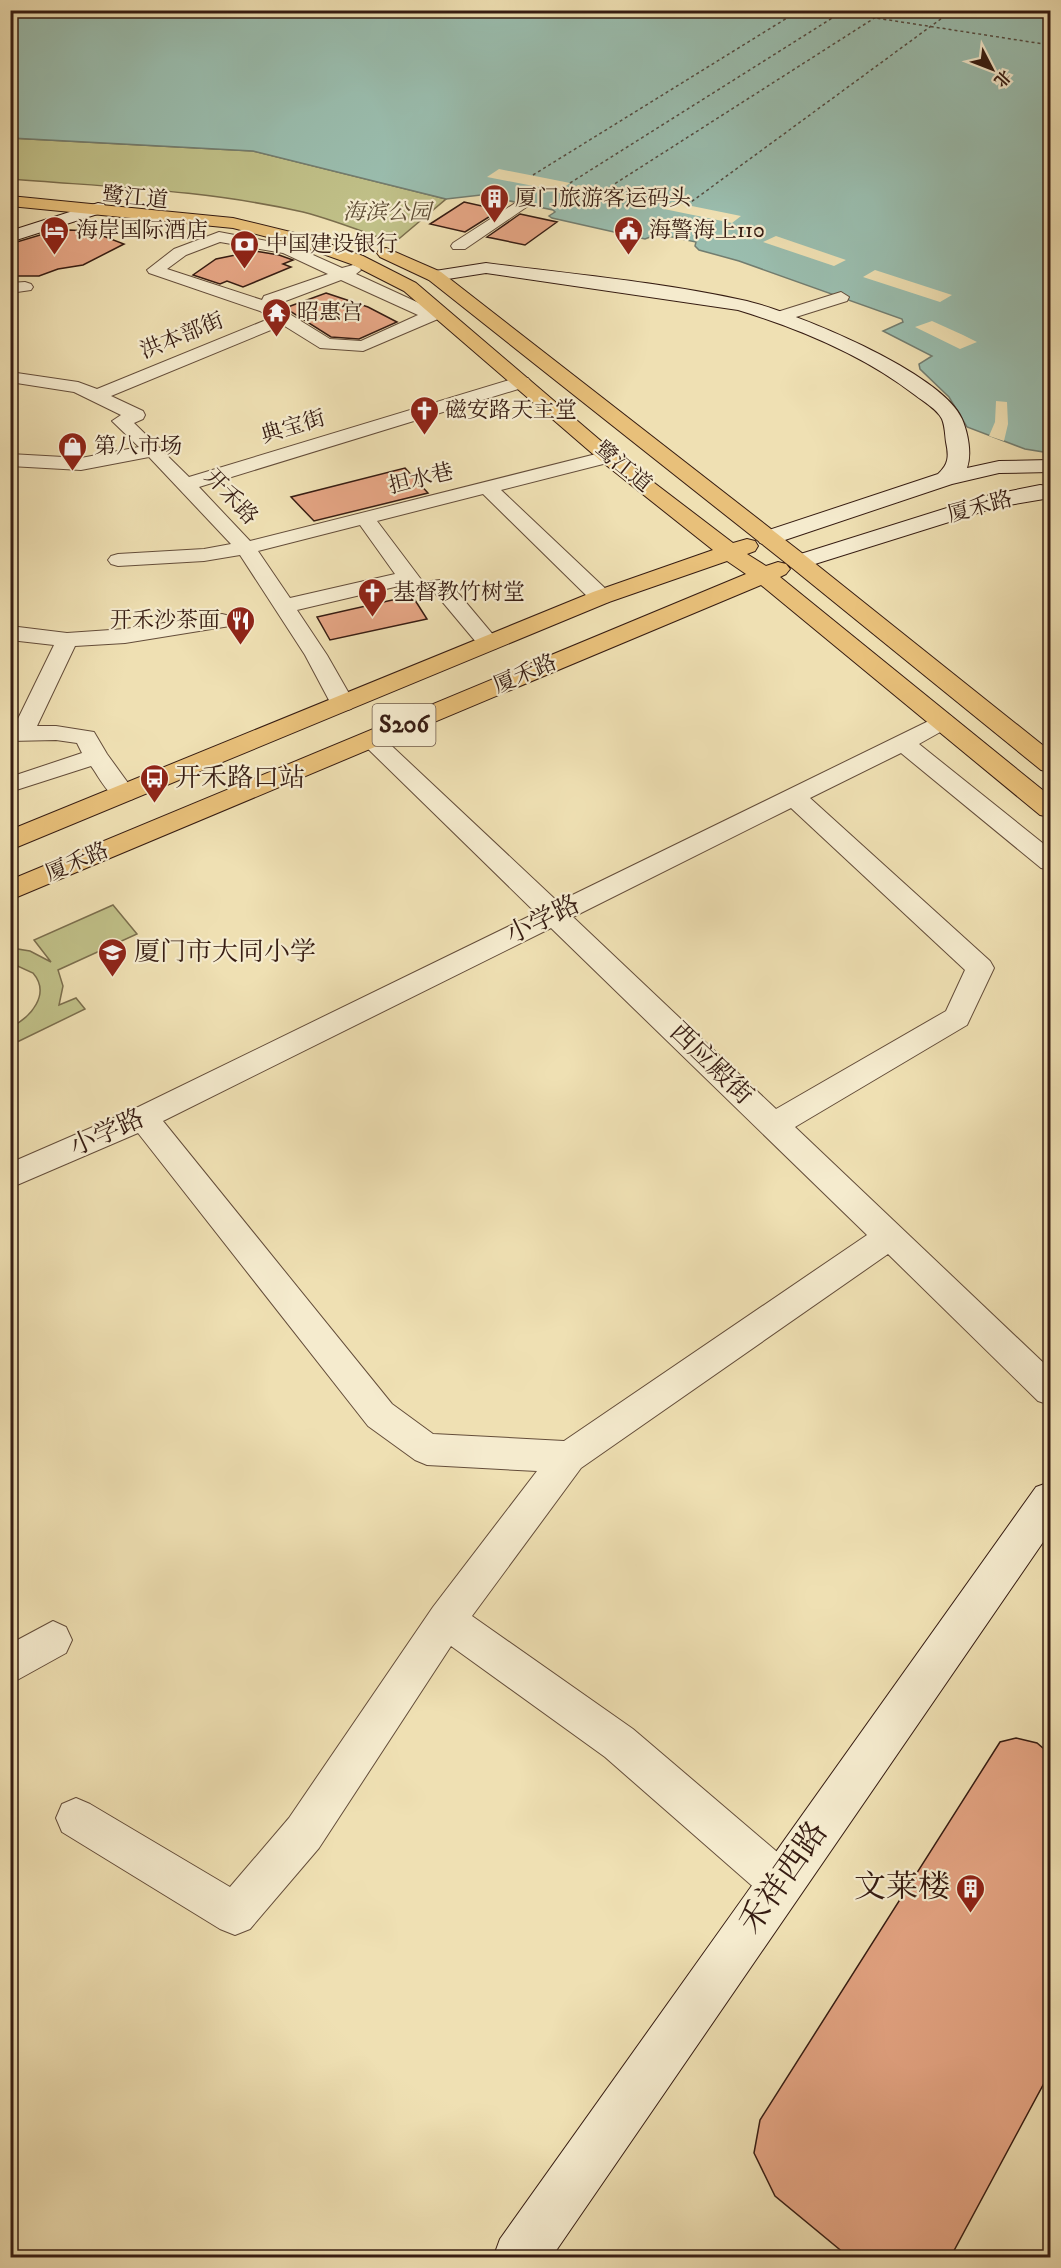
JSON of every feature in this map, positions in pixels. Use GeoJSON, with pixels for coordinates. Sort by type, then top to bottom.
{"type":"FeatureCollection","features":[{"type":"Feature","properties":{"kind":"main road","name":"鹭江道"},"geometry":{"type":"LineString","coordinates":[[10,188],[171,201],[261,214],[338,234],[406,260],[435,276],[799,562],[1050,764]]}},
{"type":"Feature","properties":{"kind":"main road","name":"鹭江道"},"geometry":{"type":"LineString","coordinates":[[10,201],[98,208],[242,225],[302,240],[364,264],[410,287],[435,314],[522,382],[608,457],[730,552],[762,574],[1050,809]]}},
{"type":"Feature","properties":{"kind":"main road","name":"厦禾路"},"geometry":{"type":"LineString","coordinates":[[10,841],[602,597],[768,538]]}},
{"type":"Feature","properties":{"kind":"main road","name":"厦禾路"},"geometry":{"type":"LineString","coordinates":[[10,891],[762,574],[799,562]]}},
{"type":"Feature","properties":{"kind":"street"},"geometry":{"type":"LineString","coordinates":[[459,246],[523,203]]}},
{"type":"Feature","properties":{"kind":"street"},"geometry":{"type":"LineString","coordinates":[[10,237],[98,208]]}},
{"type":"Feature","properties":{"kind":"street"},"geometry":{"type":"LineString","coordinates":[[242,225],[219,237],[180,252],[155,270],[266,308],[326,344],[363,346],[435,314]]}},
{"type":"Feature","properties":{"kind":"street"},"geometry":{"type":"LineString","coordinates":[[219,237],[287,249],[435,314]]}},
{"type":"Feature","properties":{"kind":"street"},"geometry":{"type":"LineString","coordinates":[[266,308],[270,300],[343,275],[364,264]]}},
{"type":"Feature","properties":{"kind":"street","name":"厦禾路"},"geometry":{"type":"LineString","coordinates":[[435,276],[486,268],[694,297],[741,305],[780,317],[864,353],[904,377],[941,405],[952,419],[960,457],[956,469],[946,479]]}},
{"type":"Feature","properties":{"kind":"street"},"geometry":{"type":"LineString","coordinates":[[780,317],[841,297]]}},
{"type":"Feature","properties":{"kind":"street","name":"洪本部街"},"geometry":{"type":"LineString","coordinates":[[96,396],[285,318]]}},
{"type":"Feature","properties":{"kind":"street"},"geometry":{"type":"LineString","coordinates":[[10,377],[78,387],[96,396]]}},
{"type":"Feature","properties":{"kind":"street","name":"典宝街"},"geometry":{"type":"LineString","coordinates":[[187,484],[522,382]]}},
{"type":"Feature","properties":{"kind":"street","name":"开禾路"},"geometry":{"type":"LineString","coordinates":[[96,396],[136,415],[121,421],[187,484],[246,548],[316,655],[343,704]]}},
{"type":"Feature","properties":{"kind":"street"},"geometry":{"type":"LineString","coordinates":[[10,460],[81,464],[153,450]]}},
{"type":"Feature","properties":{"kind":"street","name":"担水巷"},"geometry":{"type":"LineString","coordinates":[[118,560],[204,555],[246,548],[608,457]]}},
{"type":"Feature","properties":{"kind":"street","name":"厦禾路"},"geometry":{"type":"LineString","coordinates":[[768,538],[946,479],[999,467],[1050,466]]}},
{"type":"Feature","properties":{"kind":"street"},"geometry":{"type":"LineString","coordinates":[[487,487],[602,597]]}},
{"type":"Feature","properties":{"kind":"street","name":"厦禾路"},"geometry":{"type":"LineString","coordinates":[[799,562],[993,501],[1050,492]]}},
{"type":"Feature","properties":{"kind":"street"},"geometry":{"type":"LineString","coordinates":[[365,518],[417,589],[440,586],[489,643]]}},
{"type":"Feature","properties":{"kind":"street"},"geometry":{"type":"LineString","coordinates":[[285,606],[408,577]]}},
{"type":"Feature","properties":{"kind":"street"},"geometry":{"type":"LineString","coordinates":[[10,633],[67,640],[124,636],[222,621]]}},
{"type":"Feature","properties":{"kind":"street"},"geometry":{"type":"LineString","coordinates":[[67,640],[16,734],[57,733],[86,737],[96,756],[124,794]]}},
{"type":"Feature","properties":{"kind":"street","name":"小学路"},"geometry":{"type":"LineString","coordinates":[[10,1176],[143,1118],[903,743],[943,721]]}},
{"type":"Feature","properties":{"kind":"street","name":"西应殿街"},"geometry":{"type":"LineString","coordinates":[[371,739],[1050,1389]]}},
{"type":"Feature","properties":{"kind":"street"},"geometry":{"type":"LineString","coordinates":[[903,743],[1050,862]]}},
{"type":"Feature","properties":{"kind":"street"},"geometry":{"type":"LineString","coordinates":[[10,785],[96,756]]}},
{"type":"Feature","properties":{"kind":"street"},"geometry":{"type":"LineString","coordinates":[[774,1125],[957,1018],[980,968],[794,797]]}},
{"type":"Feature","properties":{"kind":"street"},"geometry":{"type":"LineString","coordinates":[[143,1118],[380,1415],[427,1449],[569,1457]]}},
{"type":"Feature","properties":{"kind":"street"},"geometry":{"type":"LineString","coordinates":[[76,1818],[235,1914],[304,1833],[446,1620],[569,1457],[890,1236]]}},
{"type":"Feature","properties":{"kind":"street","name":"禾祥西路"},"geometry":{"type":"LineString","coordinates":[[519,2258],[1050,1500]]}},
{"type":"Feature","properties":{"kind":"street"},"geometry":{"type":"LineString","coordinates":[[446,1620],[619,1743],[781,1883]]}},
{"type":"Feature","properties":{"kind":"street"},"geometry":{"type":"LineString","coordinates":[[10,1665],[53,1640]]}},
{"type":"Feature","properties":{"kind":"green space","name":"海滨公园"},"geometry":{"type":"Polygon","coordinates":[[[10,138],[253,151],[446,199],[394,243],[315,215],[267,205],[157,190],[11,179],[10,138]]]}},
{"type":"Feature","properties":{"kind":"green space"},"geometry":{"type":"Polygon","coordinates":[[[113,905],[137,934],[58,970],[63,986],[59,1005],[76,998],[85,1009],[11,1045],[11,1027],[31,1011],[39,997],[40,989],[33,973],[11,963],[11,948],[30,951],[51,962],[34,940],[113,905]]]}},
{"type":"Feature","properties":{"kind":"shaded area"},"geometry":{"type":"Polygon","coordinates":[[[10,11],[1050,11],[1050,453],[1025,449],[967,427],[949,397],[920,369],[919,364],[932,356],[883,331],[903,322],[902,319],[739,261],[699,250],[695,246],[696,242],[658,234],[645,239],[552,218],[549,216],[555,212],[553,210],[481,195],[446,199],[253,151],[11,138],[10,11]]]}},
{"type":"Feature","properties":{"kind":"pier"},"geometry":{"type":"Polygon","coordinates":[[[499,169],[570,183],[559,191],[487,177],[499,169]]]}},
{"type":"Feature","properties":{"kind":"pier"},"geometry":{"type":"Polygon","coordinates":[[[578,185],[629,195],[618,204],[567,193],[578,185]]]}},
{"type":"Feature","properties":{"kind":"pier"},"geometry":{"type":"Polygon","coordinates":[[[672,202],[741,216],[732,223],[664,209],[672,202]]]}},
{"type":"Feature","properties":{"kind":"pier"},"geometry":{"type":"Polygon","coordinates":[[[776,236],[846,260],[834,266],[763,242],[776,236]]]}},
{"type":"Feature","properties":{"kind":"pier"},"geometry":{"type":"Polygon","coordinates":[[[875,270],[952,295],[940,302],[863,277],[875,270]]]}},
{"type":"Feature","properties":{"kind":"pier"},"geometry":{"type":"Polygon","coordinates":[[[932,321],[977,342],[960,349],[915,327],[932,321]]]}},
{"type":"Feature","properties":{"kind":"pier"},"geometry":{"type":"Polygon","coordinates":[[[996,401],[1007,402],[1008,424],[1004,441],[989,436],[995,422],[996,401]]]}},
{"type":"Feature","properties":{"kind":"building"},"geometry":{"type":"Polygon","coordinates":[[[464,202],[500,210],[465,232],[430,224],[464,202]]]}},
{"type":"Feature","properties":{"kind":"building"},"geometry":{"type":"Polygon","coordinates":[[[520,214],[557,222],[525,245],[487,237],[520,214]]]}},
{"type":"Feature","properties":{"kind":"building","name":"海岸国际酒店"},"geometry":{"type":"Polygon","coordinates":[[[69,230],[90,231],[124,244],[83,265],[58,269],[39,276],[10,276],[10,244],[50,232],[55,234],[69,230]]]}},
{"type":"Feature","properties":{"kind":"building","name":"中国建设银行"},"geometry":{"type":"Polygon","coordinates":[[[255,251],[293,260],[283,264],[291,267],[243,287],[227,281],[220,284],[193,275],[216,259],[255,251]]]}},
{"type":"Feature","properties":{"kind":"building"},"geometry":{"type":"Polygon","coordinates":[[[326,293],[368,307],[397,322],[359,339],[331,337],[285,308],[326,293]]]}},
{"type":"Feature","properties":{"kind":"building","name":"磁安路天主堂"},"geometry":{"type":"Polygon","coordinates":[[[405,468],[428,493],[314,521],[291,497],[405,468]]]}},
{"type":"Feature","properties":{"kind":"building","name":"基督教竹树堂"},"geometry":{"type":"Polygon","coordinates":[[[413,597],[427,619],[330,640],[317,617],[413,597]]]}},
{"type":"Feature","properties":{"kind":"building","name":"文莱楼"},"geometry":{"type":"Polygon","coordinates":[[[1016,1738],[1037,1743],[1050,1754],[1050,2072],[950,2258],[850,2258],[775,2196],[754,2153],[760,2120],[1000,1742],[1016,1738]]]}},
{"type":"Feature","properties":{"kind":"ferry route"},"geometry":{"type":"LineString","coordinates":[[533,175],[800,10]]}},
{"type":"Feature","properties":{"kind":"ferry route"},"geometry":{"type":"LineString","coordinates":[[824,10],[841,13]]}},
{"type":"Feature","properties":{"kind":"ferry route"},"geometry":{"type":"LineString","coordinates":[[841,13],[845,10]]}},
{"type":"Feature","properties":{"kind":"ferry route"},"geometry":{"type":"LineString","coordinates":[[875,18],[887,10]]}},
{"type":"Feature","properties":{"kind":"ferry route"},"geometry":{"type":"LineString","coordinates":[[931,26],[953,10]]}},
{"type":"Feature","properties":{"kind":"ferry route"},"geometry":{"type":"LineString","coordinates":[[570,183],[841,13]]}},
{"type":"Feature","properties":{"kind":"ferry route"},"geometry":{"type":"LineString","coordinates":[[841,13],[875,18]]}},
{"type":"Feature","properties":{"kind":"ferry route"},"geometry":{"type":"LineString","coordinates":[[605,190],[875,18]]}},
{"type":"Feature","properties":{"kind":"ferry route"},"geometry":{"type":"LineString","coordinates":[[875,18],[931,26]]}},
{"type":"Feature","properties":{"kind":"ferry route"},"geometry":{"type":"LineString","coordinates":[[687,205],[931,26]]}},
{"type":"Feature","properties":{"kind":"ferry route"},"geometry":{"type":"LineString","coordinates":[[931,26],[1050,45]]}},
{"type":"Feature","properties":{"kind":"place","name":"厦门旅游客运码头"},"geometry":{"type":"Point","coordinates":[494,224]}},
{"type":"Feature","properties":{"kind":"place","name":"海岸国际酒店"},"geometry":{"type":"Point","coordinates":[55,256]}},
{"type":"Feature","properties":{"kind":"place","name":"海警海上110"},"geometry":{"type":"Point","coordinates":[628,256]}},
{"type":"Feature","properties":{"kind":"place","name":"中国建设银行"},"geometry":{"type":"Point","coordinates":[245,270]}},
{"type":"Feature","properties":{"kind":"place","name":"昭惠宫"},"geometry":{"type":"Point","coordinates":[276,338]}},
{"type":"Feature","properties":{"kind":"place","name":"磁安路天主堂"},"geometry":{"type":"Point","coordinates":[424,436]}},
{"type":"Feature","properties":{"kind":"place","name":"第八市场"},"geometry":{"type":"Point","coordinates":[73,472]}},
{"type":"Feature","properties":{"kind":"place","name":"基督教竹树堂"},"geometry":{"type":"Point","coordinates":[372,618]}},
{"type":"Feature","properties":{"kind":"place","name":"开禾沙茶面"},"geometry":{"type":"Point","coordinates":[241,646]}},
{"type":"Feature","properties":{"kind":"place","name":"开禾路口站"},"geometry":{"type":"Point","coordinates":[154,804]}},
{"type":"Feature","properties":{"kind":"place","name":"厦门市大同小学"},"geometry":{"type":"Point","coordinates":[113,978]}},
{"type":"Feature","properties":{"kind":"place","name":"文莱楼"},"geometry":{"type":"Point","coordinates":[971,1914]}}]}
